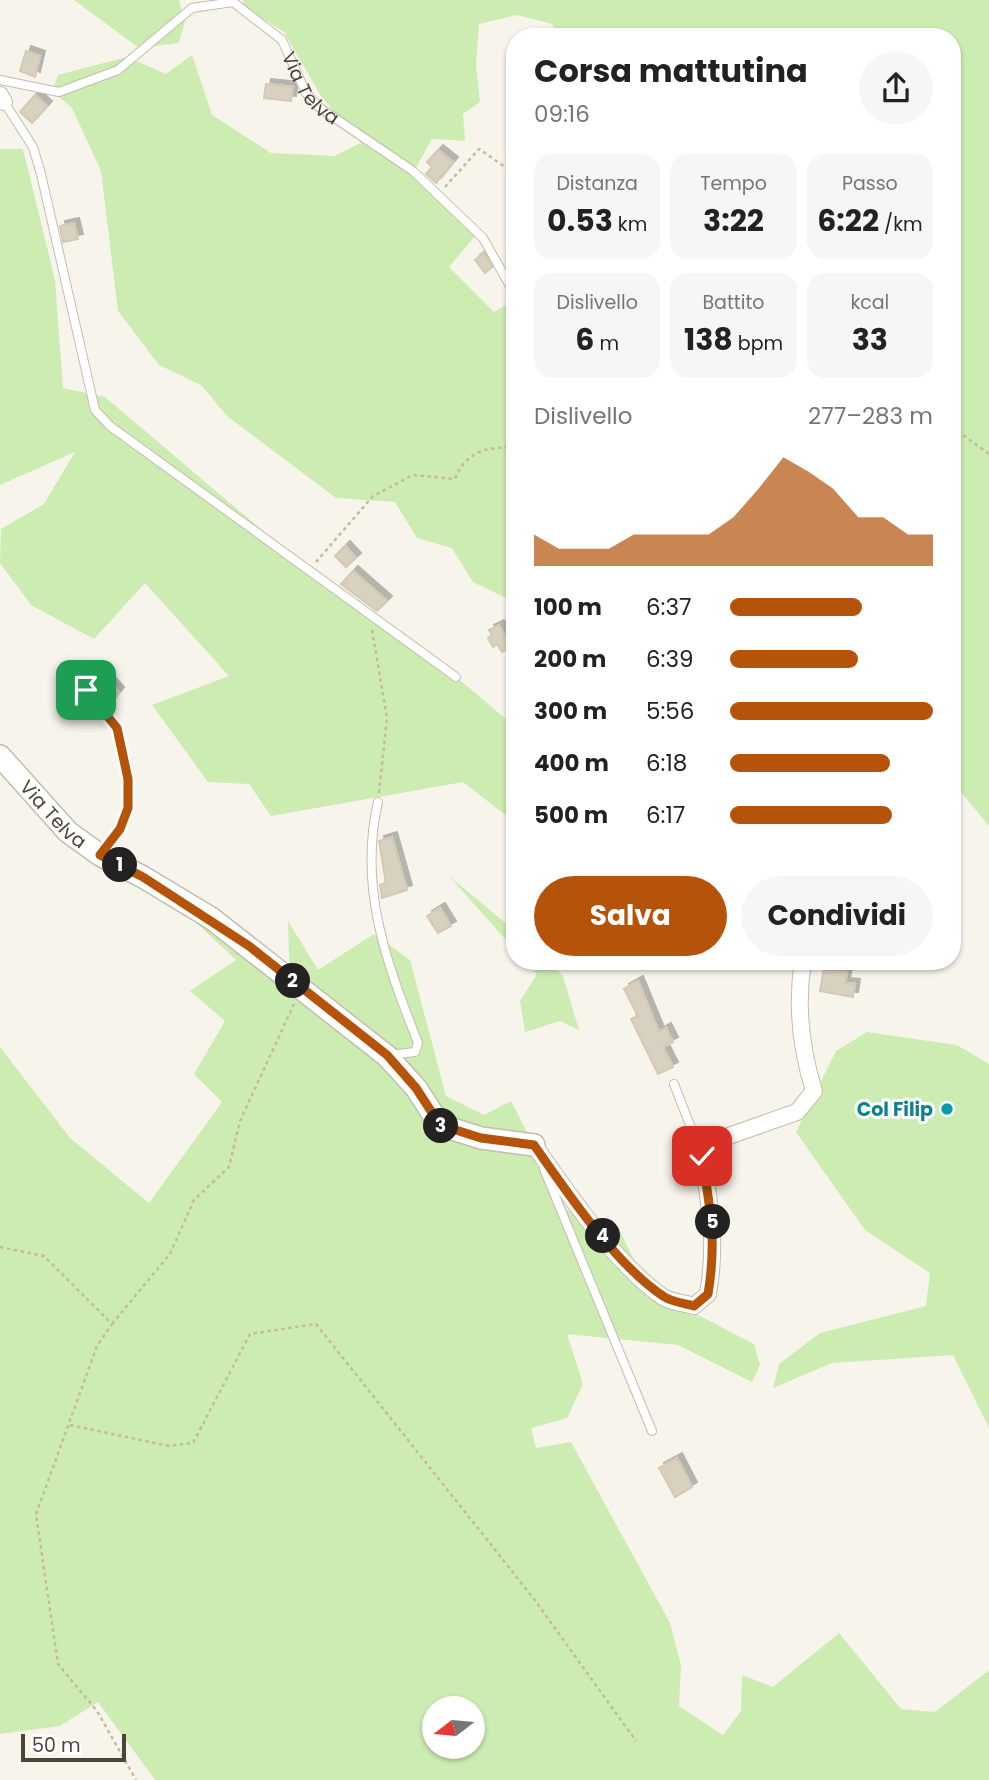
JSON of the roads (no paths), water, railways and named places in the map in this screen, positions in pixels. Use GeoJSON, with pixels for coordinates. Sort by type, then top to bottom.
{"type":"FeatureCollection","features":[{"type":"Feature","properties":{"kind":"street","name":"Via Telva"},"geometry":{"type":"LineString","coordinates":[[0,755],[68,832],[100,855],[211,918],[387,1055],[416,1088],[440,1125],[481,1138],[534,1145]]}},
{"type":"Feature","properties":{"kind":"street"},"geometry":{"type":"LineString","coordinates":[[534,1145],[571,1198],[636,1275],[665,1298],[694,1306],[708,1294],[715,1245],[712,1205],[702,1156],[709,1143],[797,1112],[814,1091],[803,1056],[802,970]]}},
{"type":"Feature","properties":{"kind":"lane","name":"Via Telva"},"geometry":{"type":"LineString","coordinates":[[0,80],[59,92],[118,70],[192,8],[233,2],[282,40],[306,93],[320,108],[414,171],[484,239],[506,279]]}},
{"type":"Feature","properties":{"kind":"lane"},"geometry":{"type":"LineString","coordinates":[[2,99],[33,147],[95,410],[110,426],[456,677]]}},
{"type":"Feature","properties":{"kind":"lane"},"geometry":{"type":"LineString","coordinates":[[86,690],[117,728],[128,779],[128,808],[120,829],[100,855]]}},
{"type":"Feature","properties":{"kind":"lane"},"geometry":{"type":"LineString","coordinates":[[378,802],[372,831],[374,899],[385,960],[418,1042],[415,1052],[387,1055]]}},
{"type":"Feature","properties":{"kind":"lane"},"geometry":{"type":"LineString","coordinates":[[674,1084],[702,1156]]}},
{"type":"Feature","properties":{"kind":"lane"},"geometry":{"type":"LineString","coordinates":[[534,1145],[652,1431]]}},
{"type":"Feature","properties":{"kind":"place","name":"Col Filip"},"geometry":{"type":"Point","coordinates":[947,1109]}}]}
